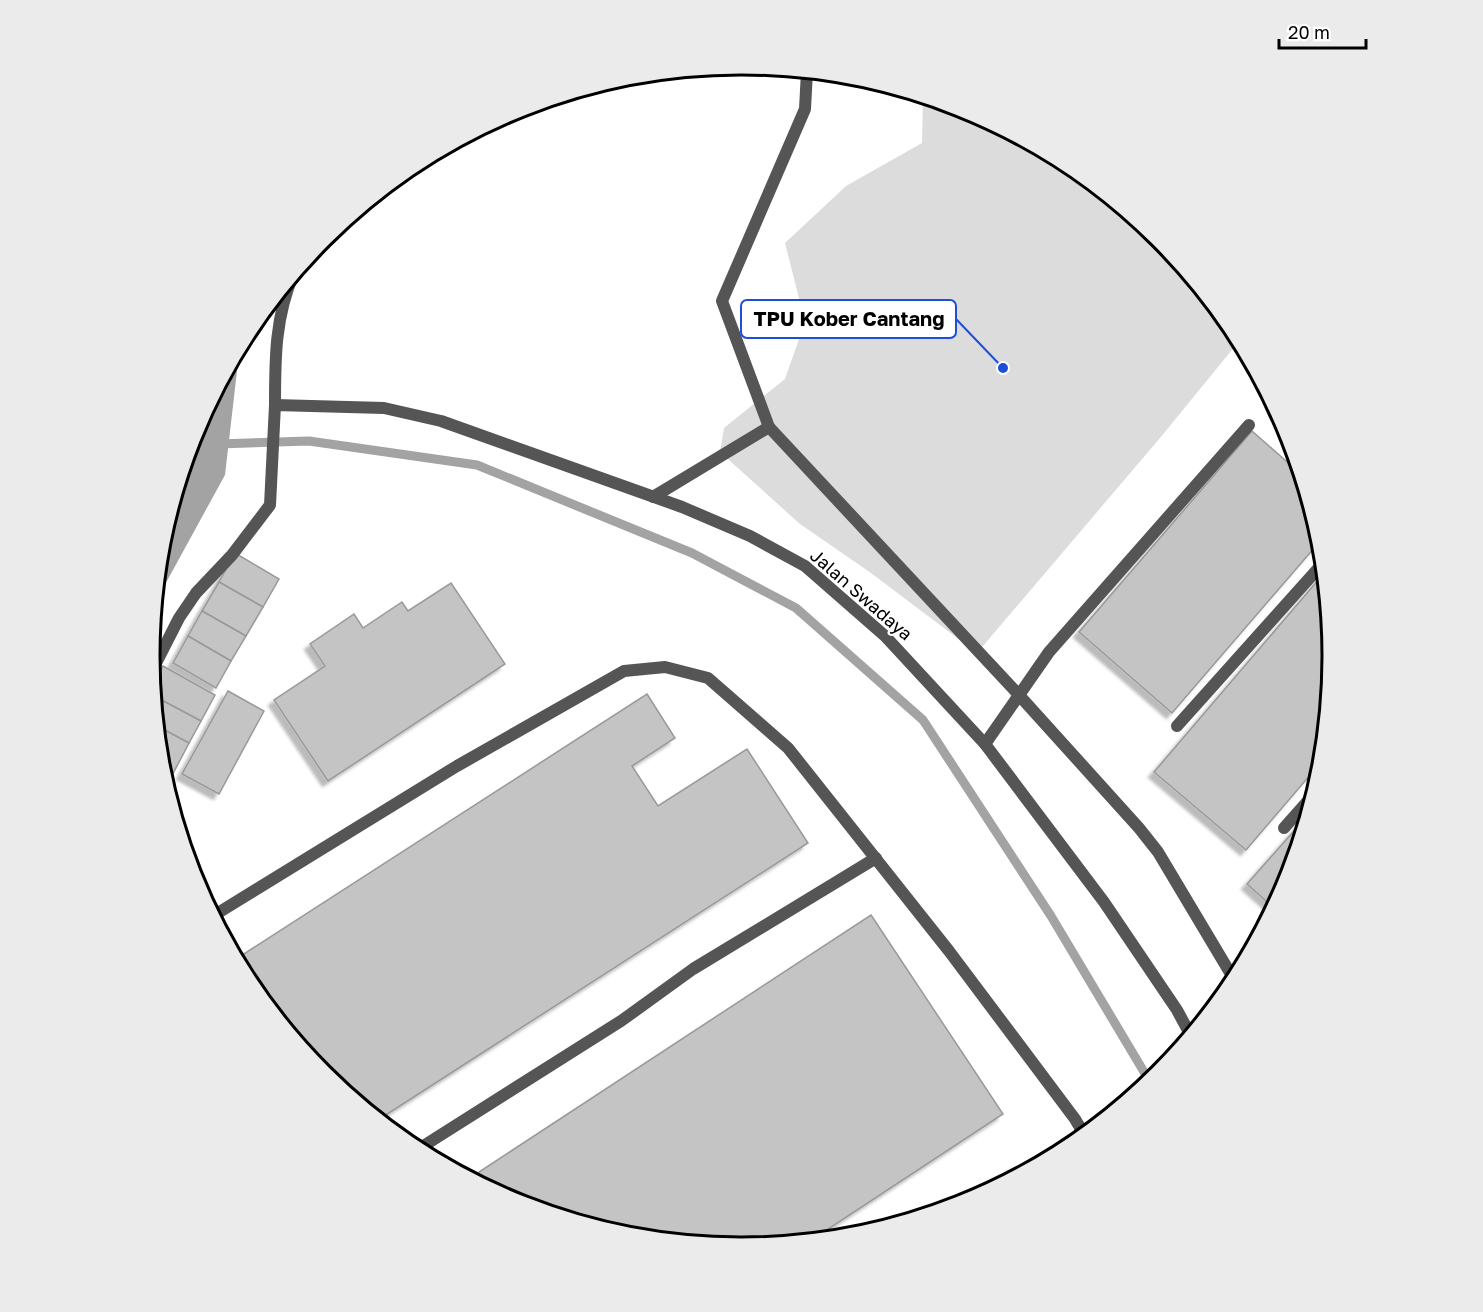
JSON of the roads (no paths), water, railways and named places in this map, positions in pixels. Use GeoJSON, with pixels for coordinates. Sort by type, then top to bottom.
{"type":"FeatureCollection","features":[{"type":"Feature","properties":{"kind":"street"},"geometry":{"type":"LineString","coordinates":[[807,79],[806,109],[722,301],[769,427],[1019,695],[1139,828],[1158,852],[1230,972]]}},
{"type":"Feature","properties":{"kind":"street"},"geometry":{"type":"LineString","coordinates":[[160,655],[179,618],[196,592],[232,555],[270,505],[276,345],[286,296]]}},
{"type":"Feature","properties":{"kind":"street","name":"Jalan Swadaya"},"geometry":{"type":"LineString","coordinates":[[275,405],[384,408],[441,421],[653,496],[750,536],[805,566],[885,636],[985,744],[1104,902],[1187,1028]]}},
{"type":"Feature","properties":{"kind":"street"},"geometry":{"type":"LineString","coordinates":[[985,744],[1049,652],[1249,425]]}},
{"type":"Feature","properties":{"kind":"street"},"geometry":{"type":"LineString","coordinates":[[653,496],[769,427]]}},
{"type":"Feature","properties":{"kind":"street"},"geometry":{"type":"LineString","coordinates":[[1177,726],[1316,571]]}},
{"type":"Feature","properties":{"kind":"street"},"geometry":{"type":"LineString","coordinates":[[219,911],[457,766],[624,671],[665,667],[708,678],[788,748],[950,951],[1080,1128]]}},
{"type":"Feature","properties":{"kind":"street"},"geometry":{"type":"LineString","coordinates":[[1284,828],[1303,807]]}},
{"type":"Feature","properties":{"kind":"street"},"geometry":{"type":"LineString","coordinates":[[427,1144],[621,1021],[693,969],[876,858]]}},
{"type":"Feature","properties":{"kind":"waterway"},"geometry":{"type":"LineString","coordinates":[[218,444],[309,441],[477,465],[692,553],[796,608],[923,720],[1051,916],[1145,1074]]}},
{"type":"Feature","properties":{"kind":"place","name":"TPU Kober Cantang"},"geometry":{"type":"Point","coordinates":[1003,368]}}]}
